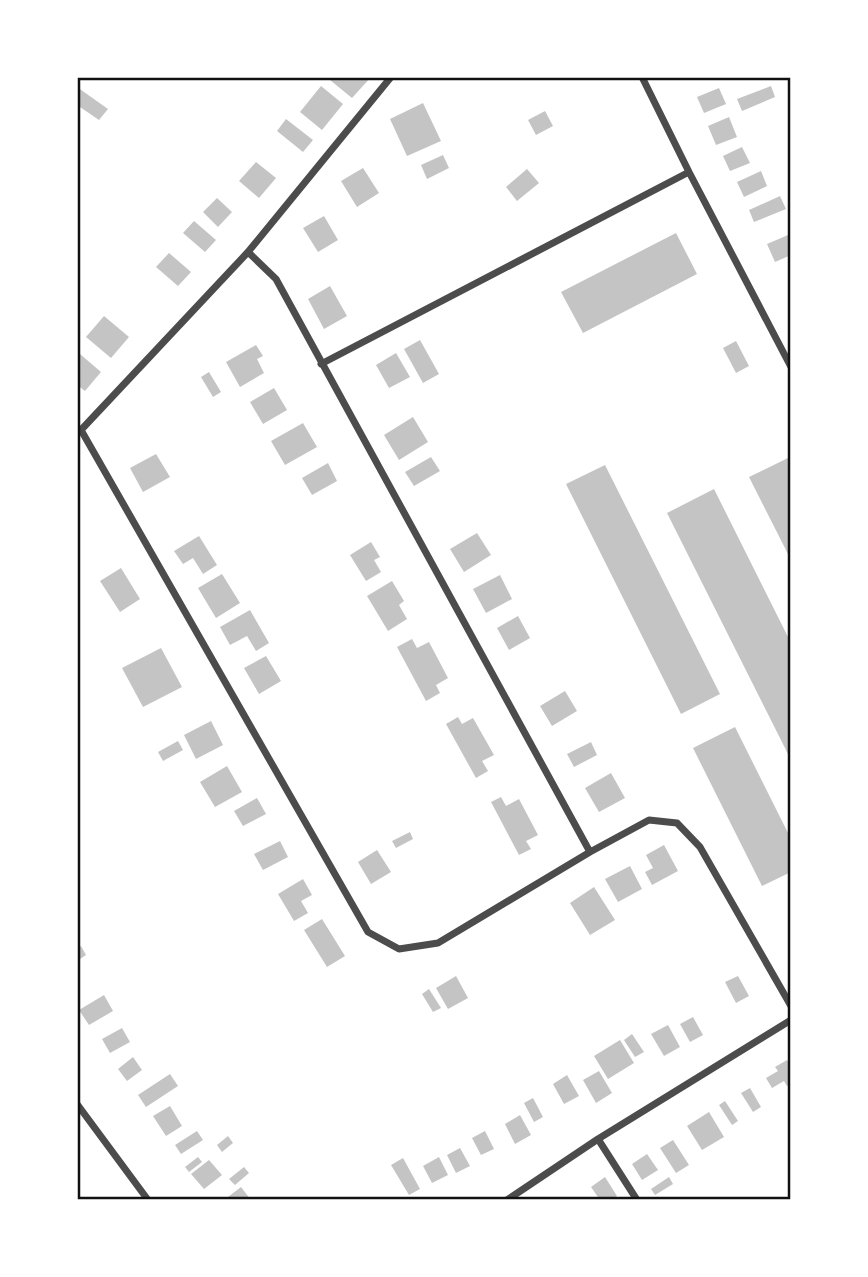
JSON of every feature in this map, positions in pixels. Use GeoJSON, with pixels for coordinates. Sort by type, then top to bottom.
{"type":"FeatureCollection","features":[{"type":"Feature","properties":{"kind":"street"},"geometry":{"type":"LineString","coordinates":[[391,77],[248,252],[81,430],[368,932],[399,949],[438,943],[649,820],[677,823],[700,847],[791,1006]]}},
{"type":"Feature","properties":{"kind":"street"},"geometry":{"type":"LineString","coordinates":[[642,77],[791,367]]}},
{"type":"Feature","properties":{"kind":"street"},"geometry":{"type":"LineString","coordinates":[[321,363],[689,172]]}},
{"type":"Feature","properties":{"kind":"street"},"geometry":{"type":"LineString","coordinates":[[248,252],[275,279],[590,852]]}},
{"type":"Feature","properties":{"kind":"street"},"geometry":{"type":"LineString","coordinates":[[508,1200],[598,1139],[791,1020]]}},
{"type":"Feature","properties":{"kind":"street"},"geometry":{"type":"LineString","coordinates":[[77,1104],[148,1200]]}},
{"type":"Feature","properties":{"kind":"street"},"geometry":{"type":"LineString","coordinates":[[598,1139],[637,1200]]}},
{"type":"Feature","properties":{"kind":"building"},"geometry":{"type":"Polygon","coordinates":[[[332,77],[371,77],[352,98],[330,80],[332,77]]]}},
{"type":"Feature","properties":{"kind":"building"},"geometry":{"type":"Polygon","coordinates":[[[321,86],[343,104],[322,130],[300,112],[321,86]]]}},
{"type":"Feature","properties":{"kind":"building"},"geometry":{"type":"Polygon","coordinates":[[[771,86],[775,97],[742,111],[737,99],[771,86]]]}},
{"type":"Feature","properties":{"kind":"building"},"geometry":{"type":"Polygon","coordinates":[[[77,87],[108,109],[99,120],[77,105],[77,87]]]}},
{"type":"Feature","properties":{"kind":"building"},"geometry":{"type":"Polygon","coordinates":[[[719,88],[726,104],[704,113],[697,97],[719,88]]]}},
{"type":"Feature","properties":{"kind":"building"},"geometry":{"type":"Polygon","coordinates":[[[423,103],[441,141],[407,156],[390,119],[423,103]]]}},
{"type":"Feature","properties":{"kind":"building"},"geometry":{"type":"Polygon","coordinates":[[[545,111],[553,126],[536,135],[528,120],[545,111]]]}},
{"type":"Feature","properties":{"kind":"building"},"geometry":{"type":"Polygon","coordinates":[[[729,117],[737,137],[716,145],[708,126],[729,117]]]}},
{"type":"Feature","properties":{"kind":"building"},"geometry":{"type":"Polygon","coordinates":[[[286,119],[313,140],[303,152],[277,131],[286,119]]]}},
{"type":"Feature","properties":{"kind":"building"},"geometry":{"type":"Polygon","coordinates":[[[742,147],[750,163],[730,171],[723,156],[742,147]]]}},
{"type":"Feature","properties":{"kind":"building"},"geometry":{"type":"Polygon","coordinates":[[[443,155],[449,168],[427,179],[421,165],[443,155]]]}},
{"type":"Feature","properties":{"kind":"building"},"geometry":{"type":"Polygon","coordinates":[[[256,162],[276,178],[259,198],[239,181],[256,162]]]}},
{"type":"Feature","properties":{"kind":"building"},"geometry":{"type":"Polygon","coordinates":[[[363,168],[379,193],[357,207],[341,181],[363,168]]]}},
{"type":"Feature","properties":{"kind":"building"},"geometry":{"type":"Polygon","coordinates":[[[527,169],[539,183],[517,201],[506,187],[527,169]]]}},
{"type":"Feature","properties":{"kind":"building"},"geometry":{"type":"Polygon","coordinates":[[[761,171],[767,186],[744,197],[737,182],[761,171]]]}},
{"type":"Feature","properties":{"kind":"building"},"geometry":{"type":"Polygon","coordinates":[[[780,196],[786,209],[754,222],[749,210],[780,196]]]}},
{"type":"Feature","properties":{"kind":"building"},"geometry":{"type":"Polygon","coordinates":[[[217,198],[232,212],[218,227],[203,212],[217,198]]]}},
{"type":"Feature","properties":{"kind":"building"},"geometry":{"type":"Polygon","coordinates":[[[324,216],[338,240],[318,252],[303,228],[324,216]]]}},
{"type":"Feature","properties":{"kind":"building"},"geometry":{"type":"Polygon","coordinates":[[[194,221],[216,240],[205,252],[183,233],[194,221]]]}},
{"type":"Feature","properties":{"kind":"building"},"geometry":{"type":"Polygon","coordinates":[[[676,233],[697,274],[583,333],[561,292],[676,233]]]}},
{"type":"Feature","properties":{"kind":"building"},"geometry":{"type":"Polygon","coordinates":[[[788,235],[791,255],[775,262],[767,244],[788,235]]]}},
{"type":"Feature","properties":{"kind":"building"},"geometry":{"type":"Polygon","coordinates":[[[169,253],[191,272],[178,286],[156,267],[169,253]]]}},
{"type":"Feature","properties":{"kind":"building"},"geometry":{"type":"Polygon","coordinates":[[[330,286],[347,316],[324,329],[308,299],[330,286]]]}},
{"type":"Feature","properties":{"kind":"building"},"geometry":{"type":"Polygon","coordinates":[[[104,316],[129,337],[111,358],[86,337],[104,316]]]}},
{"type":"Feature","properties":{"kind":"building"},"geometry":{"type":"Polygon","coordinates":[[[420,340],[439,374],[423,383],[404,349],[420,340]]]}},
{"type":"Feature","properties":{"kind":"building"},"geometry":{"type":"Polygon","coordinates":[[[736,341],[749,366],[736,373],[723,348],[736,341]]]}},
{"type":"Feature","properties":{"kind":"building"},"geometry":{"type":"Polygon","coordinates":[[[256,345],[263,356],[257,359],[264,373],[240,387],[226,362],[256,345]]]}},
{"type":"Feature","properties":{"kind":"building"},"geometry":{"type":"Polygon","coordinates":[[[396,353],[410,377],[389,388],[376,365],[396,353]]]}},
{"type":"Feature","properties":{"kind":"building"},"geometry":{"type":"Polygon","coordinates":[[[80,354],[101,372],[85,391],[77,385],[77,357],[80,354]]]}},
{"type":"Feature","properties":{"kind":"building"},"geometry":{"type":"Polygon","coordinates":[[[209,372],[221,392],[213,397],[201,377],[209,372]]]}},
{"type":"Feature","properties":{"kind":"building"},"geometry":{"type":"Polygon","coordinates":[[[274,388],[287,410],[263,424],[250,402],[274,388]]]}},
{"type":"Feature","properties":{"kind":"building"},"geometry":{"type":"Polygon","coordinates":[[[413,417],[428,442],[399,460],[384,435],[413,417]]]}},
{"type":"Feature","properties":{"kind":"building"},"geometry":{"type":"Polygon","coordinates":[[[303,423],[317,447],[285,465],[271,441],[303,423]]]}},
{"type":"Feature","properties":{"kind":"building"},"geometry":{"type":"Polygon","coordinates":[[[156,454],[170,477],[143,492],[130,468],[156,454]]]}},
{"type":"Feature","properties":{"kind":"building"},"geometry":{"type":"Polygon","coordinates":[[[431,457],[440,471],[414,486],[405,472],[431,457]]]}},
{"type":"Feature","properties":{"kind":"building"},"geometry":{"type":"Polygon","coordinates":[[[790,457],[791,459],[791,560],[749,477],[790,457]]]}},
{"type":"Feature","properties":{"kind":"building"},"geometry":{"type":"Polygon","coordinates":[[[328,463],[337,481],[312,495],[302,478],[328,463]]]}},
{"type":"Feature","properties":{"kind":"building"},"geometry":{"type":"Polygon","coordinates":[[[605,465],[720,694],[681,714],[566,484],[605,465]]]}},
{"type":"Feature","properties":{"kind":"building"},"geometry":{"type":"Polygon","coordinates":[[[714,489],[791,643],[791,760],[667,513],[714,489]]]}},
{"type":"Feature","properties":{"kind":"building"},"geometry":{"type":"Polygon","coordinates":[[[477,533],[491,555],[464,572],[450,549],[477,533]]]}},
{"type":"Feature","properties":{"kind":"building"},"geometry":{"type":"Polygon","coordinates":[[[199,536],[217,565],[203,574],[193,558],[183,564],[174,551],[199,536]]]}},
{"type":"Feature","properties":{"kind":"building"},"geometry":{"type":"Polygon","coordinates":[[[371,542],[380,557],[374,560],[381,572],[366,581],[350,555],[371,542]]]}},
{"type":"Feature","properties":{"kind":"building"},"geometry":{"type":"Polygon","coordinates":[[[121,568],[140,599],[120,612],[100,581],[121,568]]]}},
{"type":"Feature","properties":{"kind":"building"},"geometry":{"type":"Polygon","coordinates":[[[222,574],[240,603],[216,618],[198,588],[222,574]]]}},
{"type":"Feature","properties":{"kind":"building"},"geometry":{"type":"Polygon","coordinates":[[[500,575],[512,599],[486,613],[473,589],[500,575]]]}},
{"type":"Feature","properties":{"kind":"building"},"geometry":{"type":"Polygon","coordinates":[[[392,581],[404,601],[399,605],[407,619],[388,631],[367,596],[392,581]]]}},
{"type":"Feature","properties":{"kind":"building"},"geometry":{"type":"Polygon","coordinates":[[[250,610],[269,643],[256,651],[247,636],[230,645],[220,627],[250,610]]]}},
{"type":"Feature","properties":{"kind":"building"},"geometry":{"type":"Polygon","coordinates":[[[518,616],[530,638],[509,650],[497,628],[518,616]]]}},
{"type":"Feature","properties":{"kind":"building"},"geometry":{"type":"Polygon","coordinates":[[[412,639],[417,648],[429,642],[448,678],[436,685],[440,693],[426,701],[397,647],[412,639]]]}},
{"type":"Feature","properties":{"kind":"building"},"geometry":{"type":"Polygon","coordinates":[[[161,648],[182,687],[143,707],[122,668],[161,648]]]}},
{"type":"Feature","properties":{"kind":"building"},"geometry":{"type":"Polygon","coordinates":[[[266,656],[281,681],[259,694],[244,668],[266,656]]]}},
{"type":"Feature","properties":{"kind":"building"},"geometry":{"type":"Polygon","coordinates":[[[565,691],[577,711],[552,726],[540,706],[565,691]]]}},
{"type":"Feature","properties":{"kind":"building"},"geometry":{"type":"Polygon","coordinates":[[[458,717],[462,724],[473,718],[494,755],[482,761],[488,771],[476,778],[446,724],[458,717]]]}},
{"type":"Feature","properties":{"kind":"building"},"geometry":{"type":"Polygon","coordinates":[[[211,721],[223,745],[196,759],[184,735],[211,721]]]}},
{"type":"Feature","properties":{"kind":"building"},"geometry":{"type":"Polygon","coordinates":[[[735,727],[791,839],[791,872],[762,886],[693,748],[735,727]]]}},
{"type":"Feature","properties":{"kind":"building"},"geometry":{"type":"Polygon","coordinates":[[[178,741],[183,750],[163,761],[158,752],[178,741]]]}},
{"type":"Feature","properties":{"kind":"building"},"geometry":{"type":"Polygon","coordinates":[[[591,742],[597,755],[574,767],[567,754],[591,742]]]}},
{"type":"Feature","properties":{"kind":"building"},"geometry":{"type":"Polygon","coordinates":[[[227,766],[242,792],[215,807],[200,782],[227,766]]]}},
{"type":"Feature","properties":{"kind":"building"},"geometry":{"type":"Polygon","coordinates":[[[611,773],[625,798],[599,812],[585,788],[611,773]]]}},
{"type":"Feature","properties":{"kind":"building"},"geometry":{"type":"Polygon","coordinates":[[[501,797],[506,806],[519,799],[538,835],[526,841],[531,849],[519,855],[491,802],[501,797]]]}},
{"type":"Feature","properties":{"kind":"building"},"geometry":{"type":"Polygon","coordinates":[[[257,798],[266,814],[243,826],[234,811],[257,798]]]}},
{"type":"Feature","properties":{"kind":"building"},"geometry":{"type":"Polygon","coordinates":[[[410,832],[413,839],[396,848],[392,841],[410,832]]]}},
{"type":"Feature","properties":{"kind":"building"},"geometry":{"type":"Polygon","coordinates":[[[280,841],[288,857],[263,870],[254,854],[280,841]]]}},
{"type":"Feature","properties":{"kind":"building"},"geometry":{"type":"Polygon","coordinates":[[[664,845],[678,871],[652,885],[645,872],[653,868],[646,855],[664,845]]]}},
{"type":"Feature","properties":{"kind":"building"},"geometry":{"type":"Polygon","coordinates":[[[377,850],[391,872],[371,884],[358,862],[377,850]]]}},
{"type":"Feature","properties":{"kind":"building"},"geometry":{"type":"Polygon","coordinates":[[[630,866],[642,889],[618,902],[605,879],[630,866]]]}},
{"type":"Feature","properties":{"kind":"building"},"geometry":{"type":"Polygon","coordinates":[[[303,879],[312,895],[301,901],[308,913],[294,921],[278,894],[303,879]]]}},
{"type":"Feature","properties":{"kind":"building"},"geometry":{"type":"Polygon","coordinates":[[[594,887],[615,920],[590,935],[570,903],[594,887]]]}},
{"type":"Feature","properties":{"kind":"building"},"geometry":{"type":"Polygon","coordinates":[[[322,919],[345,956],[327,967],[304,930],[322,919]]]}},
{"type":"Feature","properties":{"kind":"building"},"geometry":{"type":"Polygon","coordinates":[[[81,946],[86,955],[77,961],[77,948],[81,946]]]}},
{"type":"Feature","properties":{"kind":"building"},"geometry":{"type":"Polygon","coordinates":[[[456,976],[468,998],[448,1009],[436,988],[456,976]]]}},
{"type":"Feature","properties":{"kind":"building"},"geometry":{"type":"Polygon","coordinates":[[[738,976],[749,996],[736,1003],[725,982],[738,976]]]}},
{"type":"Feature","properties":{"kind":"building"},"geometry":{"type":"Polygon","coordinates":[[[429,989],[441,1008],[433,1012],[422,994],[429,989]]]}},
{"type":"Feature","properties":{"kind":"building"},"geometry":{"type":"Polygon","coordinates":[[[104,995],[113,1011],[89,1025],[79,1010],[104,995]]]}},
{"type":"Feature","properties":{"kind":"building"},"geometry":{"type":"Polygon","coordinates":[[[693,1017],[703,1035],[690,1042],[680,1024],[693,1017]]]}},
{"type":"Feature","properties":{"kind":"building"},"geometry":{"type":"Polygon","coordinates":[[[668,1025],[680,1047],[664,1056],[651,1034],[668,1025]]]}},
{"type":"Feature","properties":{"kind":"building"},"geometry":{"type":"Polygon","coordinates":[[[122,1028],[130,1042],[110,1053],[102,1039],[122,1028]]]}},
{"type":"Feature","properties":{"kind":"building"},"geometry":{"type":"Polygon","coordinates":[[[632,1034],[644,1052],[635,1057],[624,1040],[632,1034]]]}},
{"type":"Feature","properties":{"kind":"building"},"geometry":{"type":"Polygon","coordinates":[[[620,1040],[634,1063],[608,1079],[594,1056],[620,1040]]]}},
{"type":"Feature","properties":{"kind":"building"},"geometry":{"type":"Polygon","coordinates":[[[133,1057],[142,1070],[127,1081],[118,1069],[133,1057]]]}},
{"type":"Feature","properties":{"kind":"building"},"geometry":{"type":"Polygon","coordinates":[[[787,1060],[791,1066],[791,1084],[787,1086],[784,1081],[772,1088],[766,1078],[778,1071],[775,1067],[787,1060]]]}},
{"type":"Feature","properties":{"kind":"building"},"geometry":{"type":"Polygon","coordinates":[[[599,1071],[612,1093],[596,1103],[583,1080],[599,1071]]]}},
{"type":"Feature","properties":{"kind":"building"},"geometry":{"type":"Polygon","coordinates":[[[170,1074],[178,1086],[146,1107],[138,1095],[170,1074]]]}},
{"type":"Feature","properties":{"kind":"building"},"geometry":{"type":"Polygon","coordinates":[[[567,1075],[579,1096],[564,1104],[553,1084],[567,1075]]]}},
{"type":"Feature","properties":{"kind":"building"},"geometry":{"type":"Polygon","coordinates":[[[750,1088],[761,1107],[753,1112],[741,1093],[750,1088]]]}},
{"type":"Feature","properties":{"kind":"building"},"geometry":{"type":"Polygon","coordinates":[[[533,1098],[543,1117],[534,1122],[524,1103],[533,1098]]]}},
{"type":"Feature","properties":{"kind":"building"},"geometry":{"type":"Polygon","coordinates":[[[725,1101],[738,1121],[732,1125],[719,1105],[725,1101]]]}},
{"type":"Feature","properties":{"kind":"building"},"geometry":{"type":"Polygon","coordinates":[[[170,1106],[182,1126],[166,1136],[153,1116],[170,1106]]]}},
{"type":"Feature","properties":{"kind":"building"},"geometry":{"type":"Polygon","coordinates":[[[709,1112],[724,1137],[702,1150],[687,1126],[709,1112]]]}},
{"type":"Feature","properties":{"kind":"building"},"geometry":{"type":"Polygon","coordinates":[[[520,1115],[531,1135],[515,1144],[505,1124],[520,1115]]]}},
{"type":"Feature","properties":{"kind":"building"},"geometry":{"type":"Polygon","coordinates":[[[197,1131],[203,1140],[181,1154],[175,1145],[197,1131]]]}},
{"type":"Feature","properties":{"kind":"building"},"geometry":{"type":"Polygon","coordinates":[[[485,1131],[494,1149],[481,1155],[472,1138],[485,1131]]]}},
{"type":"Feature","properties":{"kind":"building"},"geometry":{"type":"Polygon","coordinates":[[[228,1136],[233,1143],[222,1152],[217,1145],[228,1136]]]}},
{"type":"Feature","properties":{"kind":"building"},"geometry":{"type":"Polygon","coordinates":[[[673,1140],[689,1165],[676,1173],[660,1148],[673,1140]]]}},
{"type":"Feature","properties":{"kind":"building"},"geometry":{"type":"Polygon","coordinates":[[[460,1148],[470,1166],[456,1173],[447,1155],[460,1148]]]}},
{"type":"Feature","properties":{"kind":"building"},"geometry":{"type":"Polygon","coordinates":[[[647,1154],[658,1170],[642,1180],[632,1164],[647,1154]]]}},
{"type":"Feature","properties":{"kind":"building"},"geometry":{"type":"Polygon","coordinates":[[[198,1157],[202,1162],[189,1172],[185,1167],[198,1157]]]}},
{"type":"Feature","properties":{"kind":"building"},"geometry":{"type":"Polygon","coordinates":[[[439,1157],[448,1175],[432,1183],[423,1166],[439,1157]]]}},
{"type":"Feature","properties":{"kind":"building"},"geometry":{"type":"Polygon","coordinates":[[[403,1158],[420,1189],[409,1195],[391,1165],[403,1158]]]}},
{"type":"Feature","properties":{"kind":"building"},"geometry":{"type":"Polygon","coordinates":[[[209,1160],[222,1175],[204,1189],[191,1174],[209,1160]]]}},
{"type":"Feature","properties":{"kind":"building"},"geometry":{"type":"Polygon","coordinates":[[[244,1167],[249,1173],[235,1185],[229,1179],[244,1167]]]}},
{"type":"Feature","properties":{"kind":"building"},"geometry":{"type":"Polygon","coordinates":[[[605,1177],[617,1196],[611,1200],[600,1200],[591,1187],[605,1177]]]}},
{"type":"Feature","properties":{"kind":"building"},"geometry":{"type":"Polygon","coordinates":[[[669,1177],[673,1184],[655,1195],[651,1189],[669,1177]]]}},
{"type":"Feature","properties":{"kind":"building"},"geometry":{"type":"Polygon","coordinates":[[[241,1187],[251,1200],[224,1200],[241,1187]]]}}]}
